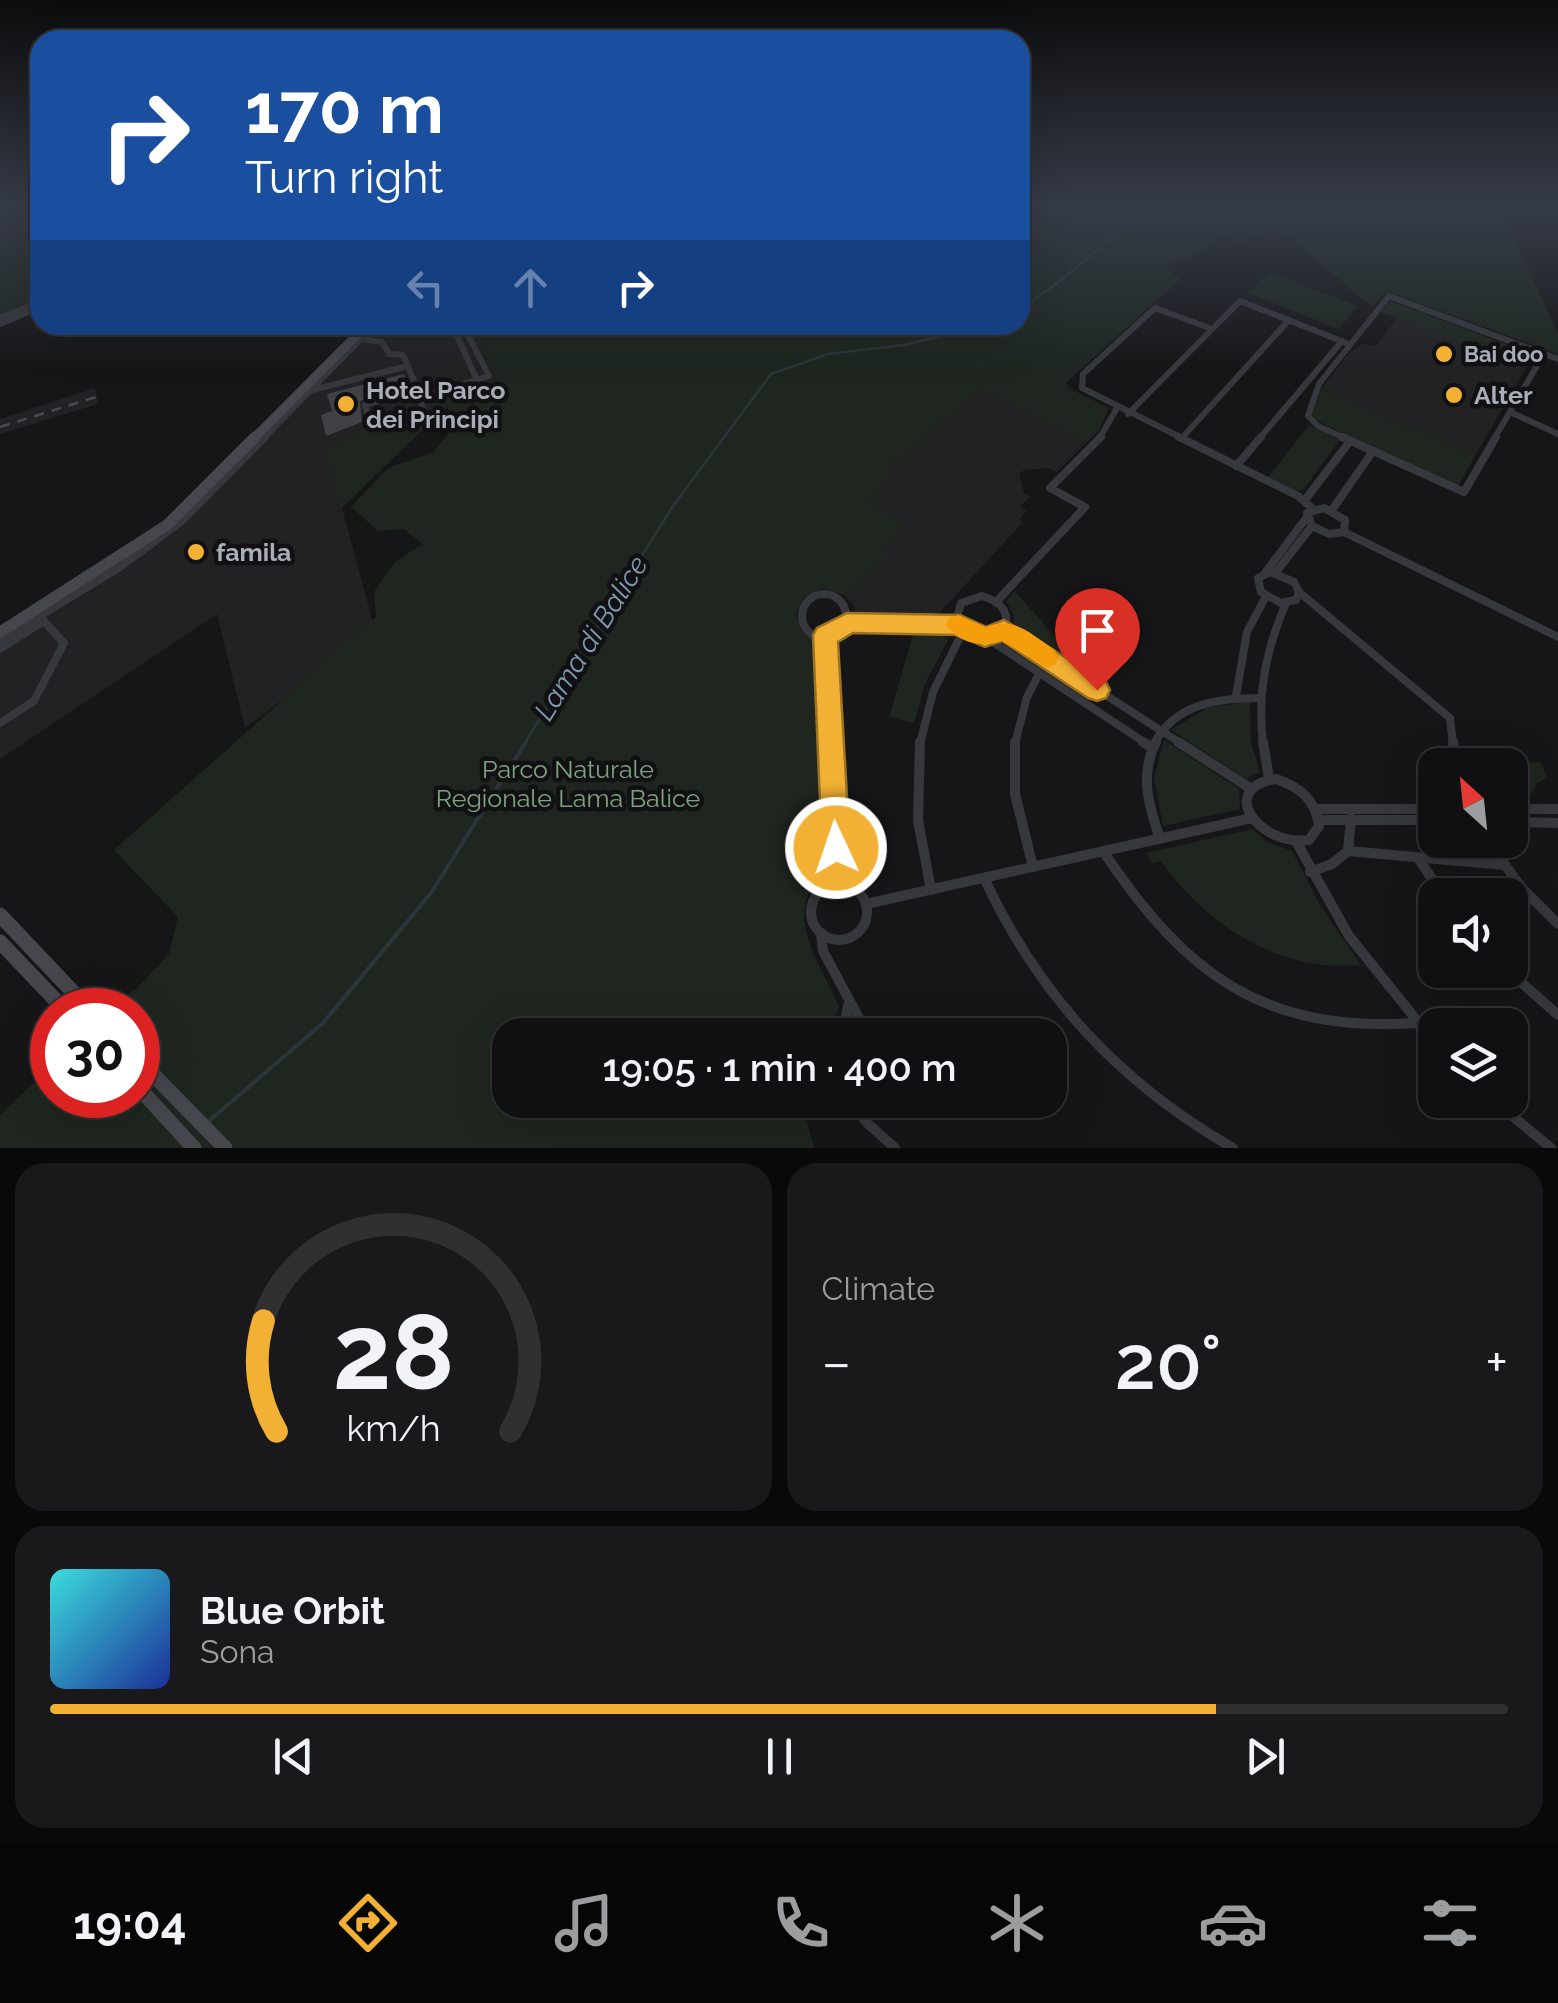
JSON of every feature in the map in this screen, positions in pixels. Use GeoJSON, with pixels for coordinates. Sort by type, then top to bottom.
{"type":"FeatureCollection","features":[{"type":"Feature","properties":{"kind":"main road"},"geometry":{"type":"LineString","coordinates":[[0,632],[39,616],[194,502],[357,335]]}},
{"type":"Feature","properties":{"kind":"main road"},"geometry":{"type":"LineString","coordinates":[[0,915],[69,988]]}},
{"type":"Feature","properties":{"kind":"main road"},"geometry":{"type":"LineString","coordinates":[[0,942],[44,988]]}},
{"type":"Feature","properties":{"kind":"main road"},"geometry":{"type":"LineString","coordinates":[[160,1082],[224,1148]]}},
{"type":"Feature","properties":{"kind":"main road"},"geometry":{"type":"LineString","coordinates":[[160,1111],[194,1148]]}},
{"type":"Feature","properties":{"kind":"street"},"geometry":{"type":"LineString","coordinates":[[1236,466],[1389,296],[1558,359]]}},
{"type":"Feature","properties":{"kind":"street"},"geometry":{"type":"LineString","coordinates":[[1128,414],[1240,300],[1346,342]]}},
{"type":"Feature","properties":{"kind":"street"},"geometry":{"type":"LineString","coordinates":[[0,321],[30,308]]}},
{"type":"Feature","properties":{"kind":"street"},"geometry":{"type":"LineString","coordinates":[[1212,329],[1155,308],[1081,377],[1082,388],[1087,394],[1306,500],[1312,526],[1276,572]]}},
{"type":"Feature","properties":{"kind":"street"},"geometry":{"type":"LineString","coordinates":[[1181,439],[1289,320]]}},
{"type":"Feature","properties":{"kind":"street"},"geometry":{"type":"LineString","coordinates":[[0,640],[141,553],[216,488],[306,390],[365,335]]}},
{"type":"Feature","properties":{"kind":"street"},"geometry":{"type":"LineString","coordinates":[[456,335],[476,380]]}},
{"type":"Feature","properties":{"kind":"street"},"geometry":{"type":"LineString","coordinates":[[332,360],[361,339],[386,344],[388,354],[403,355],[419,393],[422,409],[374,423],[368,421],[365,405],[419,393],[476,380],[489,376],[468,335]]}},
{"type":"Feature","properties":{"kind":"street"},"geometry":{"type":"LineString","coordinates":[[1346,342],[1319,384],[1308,416],[1318,426],[1464,492],[1544,353]]}},
{"type":"Feature","properties":{"kind":"street"},"geometry":{"type":"LineString","coordinates":[[469,364],[481,361]]}},
{"type":"Feature","properties":{"kind":"street"},"geometry":{"type":"LineString","coordinates":[[306,390],[408,366]]}},
{"type":"Feature","properties":{"kind":"street"},"geometry":{"type":"LineString","coordinates":[[996,602],[1085,507],[1050,488],[1105,433],[1117,408]]}},
{"type":"Feature","properties":{"kind":"street"},"geometry":{"type":"LineString","coordinates":[[1510,412],[1558,434]]}},
{"type":"Feature","properties":{"kind":"street"},"geometry":{"type":"LineString","coordinates":[[1306,500],[1350,441]]}},
{"type":"Feature","properties":{"kind":"street"},"geometry":{"type":"LineString","coordinates":[[236,460],[254,449]]}},
{"type":"Feature","properties":{"kind":"street"},"geometry":{"type":"LineString","coordinates":[[1332,510],[1373,451]]}},
{"type":"Feature","properties":{"kind":"street"},"geometry":{"type":"LineString","coordinates":[[194,502],[216,488]]}},
{"type":"Feature","properties":{"kind":"street"},"geometry":{"type":"LineString","coordinates":[[1299,592],[1296,600],[1286,603],[1266,596],[1257,582],[1310,513],[1332,510],[1345,520],[1344,532]]}},
{"type":"Feature","properties":{"kind":"street"},"geometry":{"type":"LineString","coordinates":[[1312,526],[1329,534],[1344,532],[1558,637]]}},
{"type":"Feature","properties":{"kind":"street"},"geometry":{"type":"LineString","coordinates":[[1265,572],[1276,572],[1294,582],[1299,592],[1450,718],[1454,748]]}},
{"type":"Feature","properties":{"kind":"street"},"geometry":{"type":"LineString","coordinates":[[822,596],[837,600],[847,610],[847,623],[838,632],[826,635],[803,625],[800,612],[808,601],[822,596]]}},
{"type":"Feature","properties":{"kind":"street"},"geometry":{"type":"LineString","coordinates":[[962,627],[956,613],[964,600],[978,596],[996,602],[1007,615],[1004,630]]}},
{"type":"Feature","properties":{"kind":"street"},"geometry":{"type":"LineString","coordinates":[[1236,696],[1247,632],[1266,596]]}},
{"type":"Feature","properties":{"kind":"street"},"geometry":{"type":"LineString","coordinates":[[1269,778],[1261,740],[1262,663],[1286,603]]}},
{"type":"Feature","properties":{"kind":"street"},"geometry":{"type":"LineString","coordinates":[[0,648],[39,616]]}},
{"type":"Feature","properties":{"kind":"street"},"geometry":{"type":"LineString","coordinates":[[0,723],[34,701],[64,642],[39,616]]}},
{"type":"Feature","properties":{"kind":"street"},"geometry":{"type":"LineString","coordinates":[[847,623],[962,627],[985,637],[1151,747]]}},
{"type":"Feature","properties":{"kind":"street"},"geometry":{"type":"LineString","coordinates":[[931,890],[916,809],[918,750],[934,682],[962,627]]}},
{"type":"Feature","properties":{"kind":"street"},"geometry":{"type":"LineString","coordinates":[[985,637],[1004,630]]}},
{"type":"Feature","properties":{"kind":"street"},"geometry":{"type":"LineString","coordinates":[[1004,630],[1250,788]]}},
{"type":"Feature","properties":{"kind":"street"},"geometry":{"type":"LineString","coordinates":[[826,635],[838,884]]}},
{"type":"Feature","properties":{"kind":"street"},"geometry":{"type":"LineString","coordinates":[[1034,867],[1018,820],[1012,769],[1024,701],[1039,674]]}},
{"type":"Feature","properties":{"kind":"street"},"geometry":{"type":"LineString","coordinates":[[1160,839],[1146,785],[1151,747],[1160,730],[1187,708],[1236,696],[1260,698]]}},
{"type":"Feature","properties":{"kind":"street"},"geometry":{"type":"LineString","coordinates":[[1269,778],[1297,787],[1318,815],[1314,836],[1297,844],[1275,839],[1252,818],[1246,799],[1250,788],[1269,778]]}},
{"type":"Feature","properties":{"kind":"street"},"geometry":{"type":"LineString","coordinates":[[1528,810],[1558,810]]}},
{"type":"Feature","properties":{"kind":"street"},"geometry":{"type":"LineString","coordinates":[[1318,815],[1418,811]]}},
{"type":"Feature","properties":{"kind":"street"},"geometry":{"type":"LineString","coordinates":[[1318,815],[1418,820]]}},
{"type":"Feature","properties":{"kind":"street"},"geometry":{"type":"LineString","coordinates":[[866,904],[1252,818]]}},
{"type":"Feature","properties":{"kind":"street"},"geometry":{"type":"LineString","coordinates":[[1348,851],[1351,818]]}},
{"type":"Feature","properties":{"kind":"street"},"geometry":{"type":"LineString","coordinates":[[1528,822],[1558,823]]}},
{"type":"Feature","properties":{"kind":"street"},"geometry":{"type":"LineString","coordinates":[[1297,844],[1310,872],[1371,968],[1417,1024]]}},
{"type":"Feature","properties":{"kind":"street"},"geometry":{"type":"LineString","coordinates":[[1103,851],[1130,897],[1170,943],[1216,980],[1261,1003],[1329,1025],[1379,1028],[1417,1024]]}},
{"type":"Feature","properties":{"kind":"street"},"geometry":{"type":"LineString","coordinates":[[1310,872],[1332,864],[1348,851],[1504,866]]}},
{"type":"Feature","properties":{"kind":"street"},"geometry":{"type":"LineString","coordinates":[[1418,858],[1432,878]]}},
{"type":"Feature","properties":{"kind":"street"},"geometry":{"type":"LineString","coordinates":[[1499,858],[1558,924]]}},
{"type":"Feature","properties":{"kind":"street"},"geometry":{"type":"LineString","coordinates":[[984,878],[1020,953],[1084,1033],[1109,1060],[1162,1104],[1233,1148]]}},
{"type":"Feature","properties":{"kind":"street"},"geometry":{"type":"LineString","coordinates":[[821,932],[836,940],[853,937],[864,925],[866,904],[853,888],[838,884],[821,891],[812,906],[812,916],[821,932],[824,952],[857,1018]]}},
{"type":"Feature","properties":{"kind":"street"},"geometry":{"type":"LineString","coordinates":[[1528,988],[1558,1015]]}},
{"type":"Feature","properties":{"kind":"street"},"geometry":{"type":"LineString","coordinates":[[845,1018],[848,1004]]}},
{"type":"Feature","properties":{"kind":"street"},"geometry":{"type":"LineString","coordinates":[[863,1118],[895,1148]]}},
{"type":"Feature","properties":{"kind":"street"},"geometry":{"type":"LineString","coordinates":[[1515,1118],[1551,1148]]}},
{"type":"Feature","properties":{"kind":"shaded area"},"geometry":{"type":"Polygon","coordinates":[[[1397,318],[1526,368],[1475,456],[1321,389],[1348,354],[1363,344],[1377,345],[1397,318]]]}},
{"type":"Feature","properties":{"kind":"shaded area"},"geometry":{"type":"Polygon","coordinates":[[[361,335],[476,335],[498,380],[429,398],[434,410],[362,431],[326,449],[375,630],[245,728],[217,614],[0,759],[0,637],[143,548],[361,335]]]}},
{"type":"Feature","properties":{"kind":"shaded area"},"geometry":{"type":"Polygon","coordinates":[[[95,388],[98,404],[0,434],[0,419],[95,388]]]}},
{"type":"Feature","properties":{"kind":"shaded area"},"geometry":{"type":"Polygon","coordinates":[[[980,388],[1086,443],[1057,472],[1048,468],[1019,474],[1024,493],[1030,497],[1020,506],[1027,511],[1019,519],[1023,522],[931,622],[856,619],[854,606],[844,595],[891,552],[882,545],[865,498],[893,473],[886,468],[980,388]]]}},
{"type":"Feature","properties":{"kind":"green space"},"geometry":{"type":"Polygon","coordinates":[[[0,262],[30,262],[30,303],[0,315],[0,262]]]}},
{"type":"Feature","properties":{"kind":"green space","name":"Parco Naturale Regionale Lama Balice"},"geometry":{"type":"Polygon","coordinates":[[[1030,262],[1179,262],[1164,267],[1180,279],[1067,382],[1069,388],[1109,408],[1099,430],[1086,443],[980,389],[886,468],[894,473],[865,498],[905,524],[882,545],[892,552],[844,595],[822,588],[802,599],[796,615],[803,633],[818,642],[827,877],[812,889],[805,904],[804,920],[815,956],[839,1006],[835,1018],[492,1018],[492,1118],[806,1118],[814,1148],[0,1148],[0,1115],[30,1086],[30,1118],[160,1118],[160,988],[137,988],[169,954],[178,917],[114,850],[376,617],[374,592],[394,563],[422,544],[404,529],[378,531],[351,507],[388,468],[433,452],[454,428],[447,406],[341,509],[326,449],[362,430],[433,410],[429,397],[497,380],[476,335],[1030,335],[1030,262]]]}},
{"type":"Feature","properties":{"kind":"green space","name":"Parco Naturale Regionale Lama Balice"},"geometry":{"type":"Polygon","coordinates":[[[1318,262],[1525,262],[1558,333],[1558,354],[1392,293],[1384,293],[1372,307],[1318,262]]]}},
{"type":"Feature","properties":{"kind":"green space"},"geometry":{"type":"Polygon","coordinates":[[[1269,272],[1358,306],[1338,329],[1248,293],[1269,272]]]}},
{"type":"Feature","properties":{"kind":"green space"},"geometry":{"type":"Polygon","coordinates":[[[1390,301],[1534,355],[1526,368],[1381,312],[1390,301]]]}},
{"type":"Feature","properties":{"kind":"green space"},"geometry":{"type":"Polygon","coordinates":[[[1321,389],[1475,456],[1458,486],[1315,420],[1311,412],[1321,389]]]}},
{"type":"Feature","properties":{"kind":"green space"},"geometry":{"type":"Polygon","coordinates":[[[1309,425],[1340,440],[1303,490],[1295,491],[1268,477],[1309,425]]]}},
{"type":"Feature","properties":{"kind":"green space"},"geometry":{"type":"Polygon","coordinates":[[[1015,591],[1094,681],[1013,629],[1014,616],[1006,601],[1015,591]]]}},
{"type":"Feature","properties":{"kind":"green space"},"geometry":{"type":"Polygon","coordinates":[[[914,632],[933,632],[949,638],[925,684],[914,723],[889,717],[914,632]]]}},
{"type":"Feature","properties":{"kind":"green space"},"geometry":{"type":"Polygon","coordinates":[[[1250,702],[1251,743],[1260,772],[1246,779],[1171,730],[1208,707],[1250,702]]]}},
{"type":"Feature","properties":{"kind":"green space"},"geometry":{"type":"Polygon","coordinates":[[[1164,740],[1239,789],[1240,809],[1163,826],[1154,778],[1164,740]]]}},
{"type":"Feature","properties":{"kind":"green space"},"geometry":{"type":"Polygon","coordinates":[[[1540,761],[1547,777],[1536,784],[1533,793],[1528,793],[1528,763],[1540,761]]]}},
{"type":"Feature","properties":{"kind":"green space"},"geometry":{"type":"Polygon","coordinates":[[[1252,829],[1267,842],[1292,851],[1320,905],[1361,965],[1302,961],[1248,940],[1200,905],[1161,861],[1152,863],[1147,853],[1252,829]]]}},
{"type":"Feature","properties":{"kind":"building","name":"Hotel Parco dei Principi"},"geometry":{"type":"Polygon","coordinates":[[[404,374],[408,385],[360,401],[362,422],[326,436],[321,415],[332,411],[327,394],[404,374]]]}},
{"type":"Feature","properties":{"kind":"waterway","name":"Lama di Balice"},"geometry":{"type":"LineString","coordinates":[[1030,301],[1084,262]]}},
{"type":"Feature","properties":{"kind":"waterway","name":"Lama di Balice"},"geometry":{"type":"LineString","coordinates":[[524,744],[673,506],[771,374],[828,354],[904,345],[945,335]]}},
{"type":"Feature","properties":{"kind":"waterway","name":"Lama di Balice"},"geometry":{"type":"LineString","coordinates":[[209,1121],[323,1023],[431,893],[526,742]]}},
{"type":"Feature","properties":{"kind":"railway"},"geometry":{"type":"LineString","coordinates":[[0,427],[96,397]]}},
{"type":"Feature","properties":{"kind":"slow traffic"},"geometry":{"type":"LineString","coordinates":[[958,625],[985,637],[1004,630],[1047,657]]}},
{"type":"Feature","properties":{"kind":"place","name":"Bai doo"},"geometry":{"type":"Point","coordinates":[1444,354]}},
{"type":"Feature","properties":{"kind":"place","name":"Alter"},"geometry":{"type":"Point","coordinates":[1454,395]}},
{"type":"Feature","properties":{"kind":"place","name":"Hotel Parco dei Principi"},"geometry":{"type":"Point","coordinates":[346,404]}},
{"type":"Feature","properties":{"kind":"place","name":"famila"},"geometry":{"type":"Point","coordinates":[196,552]}},
{"type":"Feature","properties":{"kind":"route"},"geometry":{"type":"LineString","coordinates":[[836,848],[826,635],[838,632],[847,623],[960,625],[971,634],[985,637],[1004,630],[1097,690]]}}]}
